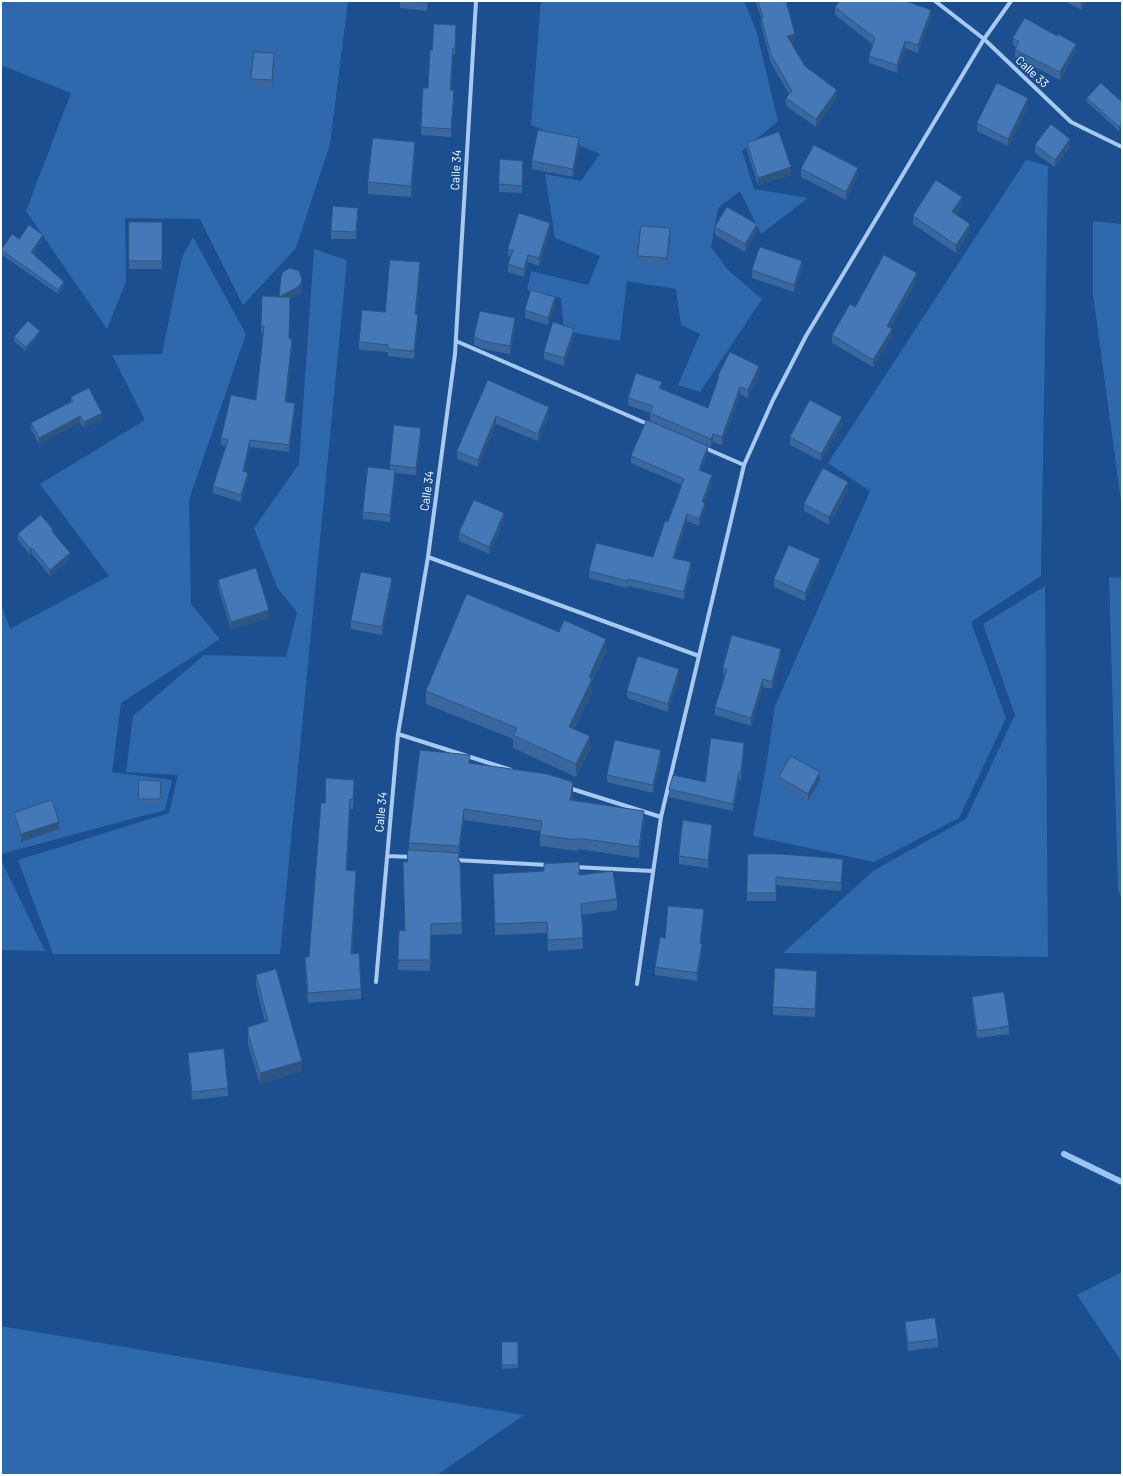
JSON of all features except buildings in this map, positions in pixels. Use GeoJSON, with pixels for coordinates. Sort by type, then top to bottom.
{"type":"FeatureCollection","features":[{"type":"Feature","properties":{"kind":"street","name":"Calle 34"},"geometry":{"type":"LineString","coordinates":[[376,982],[398,734],[428,557],[455,354],[476,1]]}},
{"type":"Feature","properties":{"kind":"street","name":"Calle 33"},"geometry":{"type":"LineString","coordinates":[[935,1],[984,40],[1071,122],[1122,147]]}},
{"type":"Feature","properties":{"kind":"street"},"geometry":{"type":"LineString","coordinates":[[637,984],[652,871],[661,817],[744,465],[773,400],[806,336],[984,40],[1011,1]]}},
{"type":"Feature","properties":{"kind":"street"},"geometry":{"type":"LineString","coordinates":[[456,341],[658,428]]}},
{"type":"Feature","properties":{"kind":"street"},"geometry":{"type":"LineString","coordinates":[[701,446],[744,465]]}},
{"type":"Feature","properties":{"kind":"street"},"geometry":{"type":"LineString","coordinates":[[428,557],[699,656]]}},
{"type":"Feature","properties":{"kind":"street"},"geometry":{"type":"LineString","coordinates":[[398,734],[518,772]]}},
{"type":"Feature","properties":{"kind":"street"},"geometry":{"type":"LineString","coordinates":[[563,786],[661,817]]}},
{"type":"Feature","properties":{"kind":"street"},"geometry":{"type":"LineString","coordinates":[[388,856],[419,858]]}},
{"type":"Feature","properties":{"kind":"street"},"geometry":{"type":"LineString","coordinates":[[450,859],[551,865]]}},
{"type":"Feature","properties":{"kind":"street"},"geometry":{"type":"LineString","coordinates":[[567,866],[652,871]]}},
{"type":"Feature","properties":{"kind":"shaded area"},"geometry":{"type":"Polygon","coordinates":[[[1,1],[348,1],[330,144],[296,248],[243,305],[200,219],[125,218],[126,282],[107,329],[26,211],[71,93],[1,65],[1,1]]]}},
{"type":"Feature","properties":{"kind":"shaded area"},"geometry":{"type":"Polygon","coordinates":[[[541,1],[744,1],[756,30],[778,121],[742,151],[754,189],[808,198],[761,234],[740,191],[718,208],[711,247],[729,271],[762,299],[700,392],[678,385],[700,334],[681,325],[676,289],[627,281],[620,341],[564,331],[561,298],[527,290],[531,271],[588,285],[600,256],[555,238],[545,174],[581,181],[600,154],[531,125],[541,1]]]}},
{"type":"Feature","properties":{"kind":"shaded area"},"geometry":{"type":"Polygon","coordinates":[[[1026,160],[1048,166],[1041,576],[971,622],[1006,718],[959,818],[874,862],[753,836],[767,761],[775,706],[870,491],[828,463],[1026,160]]]}},
{"type":"Feature","properties":{"kind":"shaded area"},"geometry":{"type":"Polygon","coordinates":[[[1093,221],[1122,224],[1122,509],[1093,294],[1093,221]]]}},
{"type":"Feature","properties":{"kind":"shaded area"},"geometry":{"type":"Polygon","coordinates":[[[193,237],[246,334],[189,500],[191,604],[220,639],[121,703],[112,772],[172,780],[165,810],[1,854],[1,604],[10,629],[109,576],[40,484],[145,420],[112,355],[162,354],[182,257],[193,237]]]}},
{"type":"Feature","properties":{"kind":"shaded area"},"geometry":{"type":"Polygon","coordinates":[[[314,249],[347,260],[280,954],[53,954],[18,860],[169,813],[178,775],[126,772],[133,716],[204,655],[286,657],[297,612],[277,587],[254,528],[299,464],[314,249]]]}},
{"type":"Feature","properties":{"kind":"shaded area"},"geometry":{"type":"Polygon","coordinates":[[[1109,577],[1122,578],[1122,899],[1118,890],[1109,577]]]}},
{"type":"Feature","properties":{"kind":"shaded area"},"geometry":{"type":"Polygon","coordinates":[[[1045,586],[1048,957],[783,953],[873,871],[966,819],[1015,715],[983,624],[1045,586]]]}},
{"type":"Feature","properties":{"kind":"shaded area"},"geometry":{"type":"Polygon","coordinates":[[[1,860],[45,951],[1,950],[1,860]]]}},
{"type":"Feature","properties":{"kind":"shaded area"},"geometry":{"type":"Polygon","coordinates":[[[1122,1272],[1122,1362],[1077,1295],[1122,1272]]]}},
{"type":"Feature","properties":{"kind":"shaded area"},"geometry":{"type":"Polygon","coordinates":[[[1,1326],[524,1415],[437,1475],[1,1475],[1,1326]]]}},
{"type":"Feature","properties":{"kind":"waterway"},"geometry":{"type":"LineString","coordinates":[[1064,1154],[1122,1182]]}}]}
